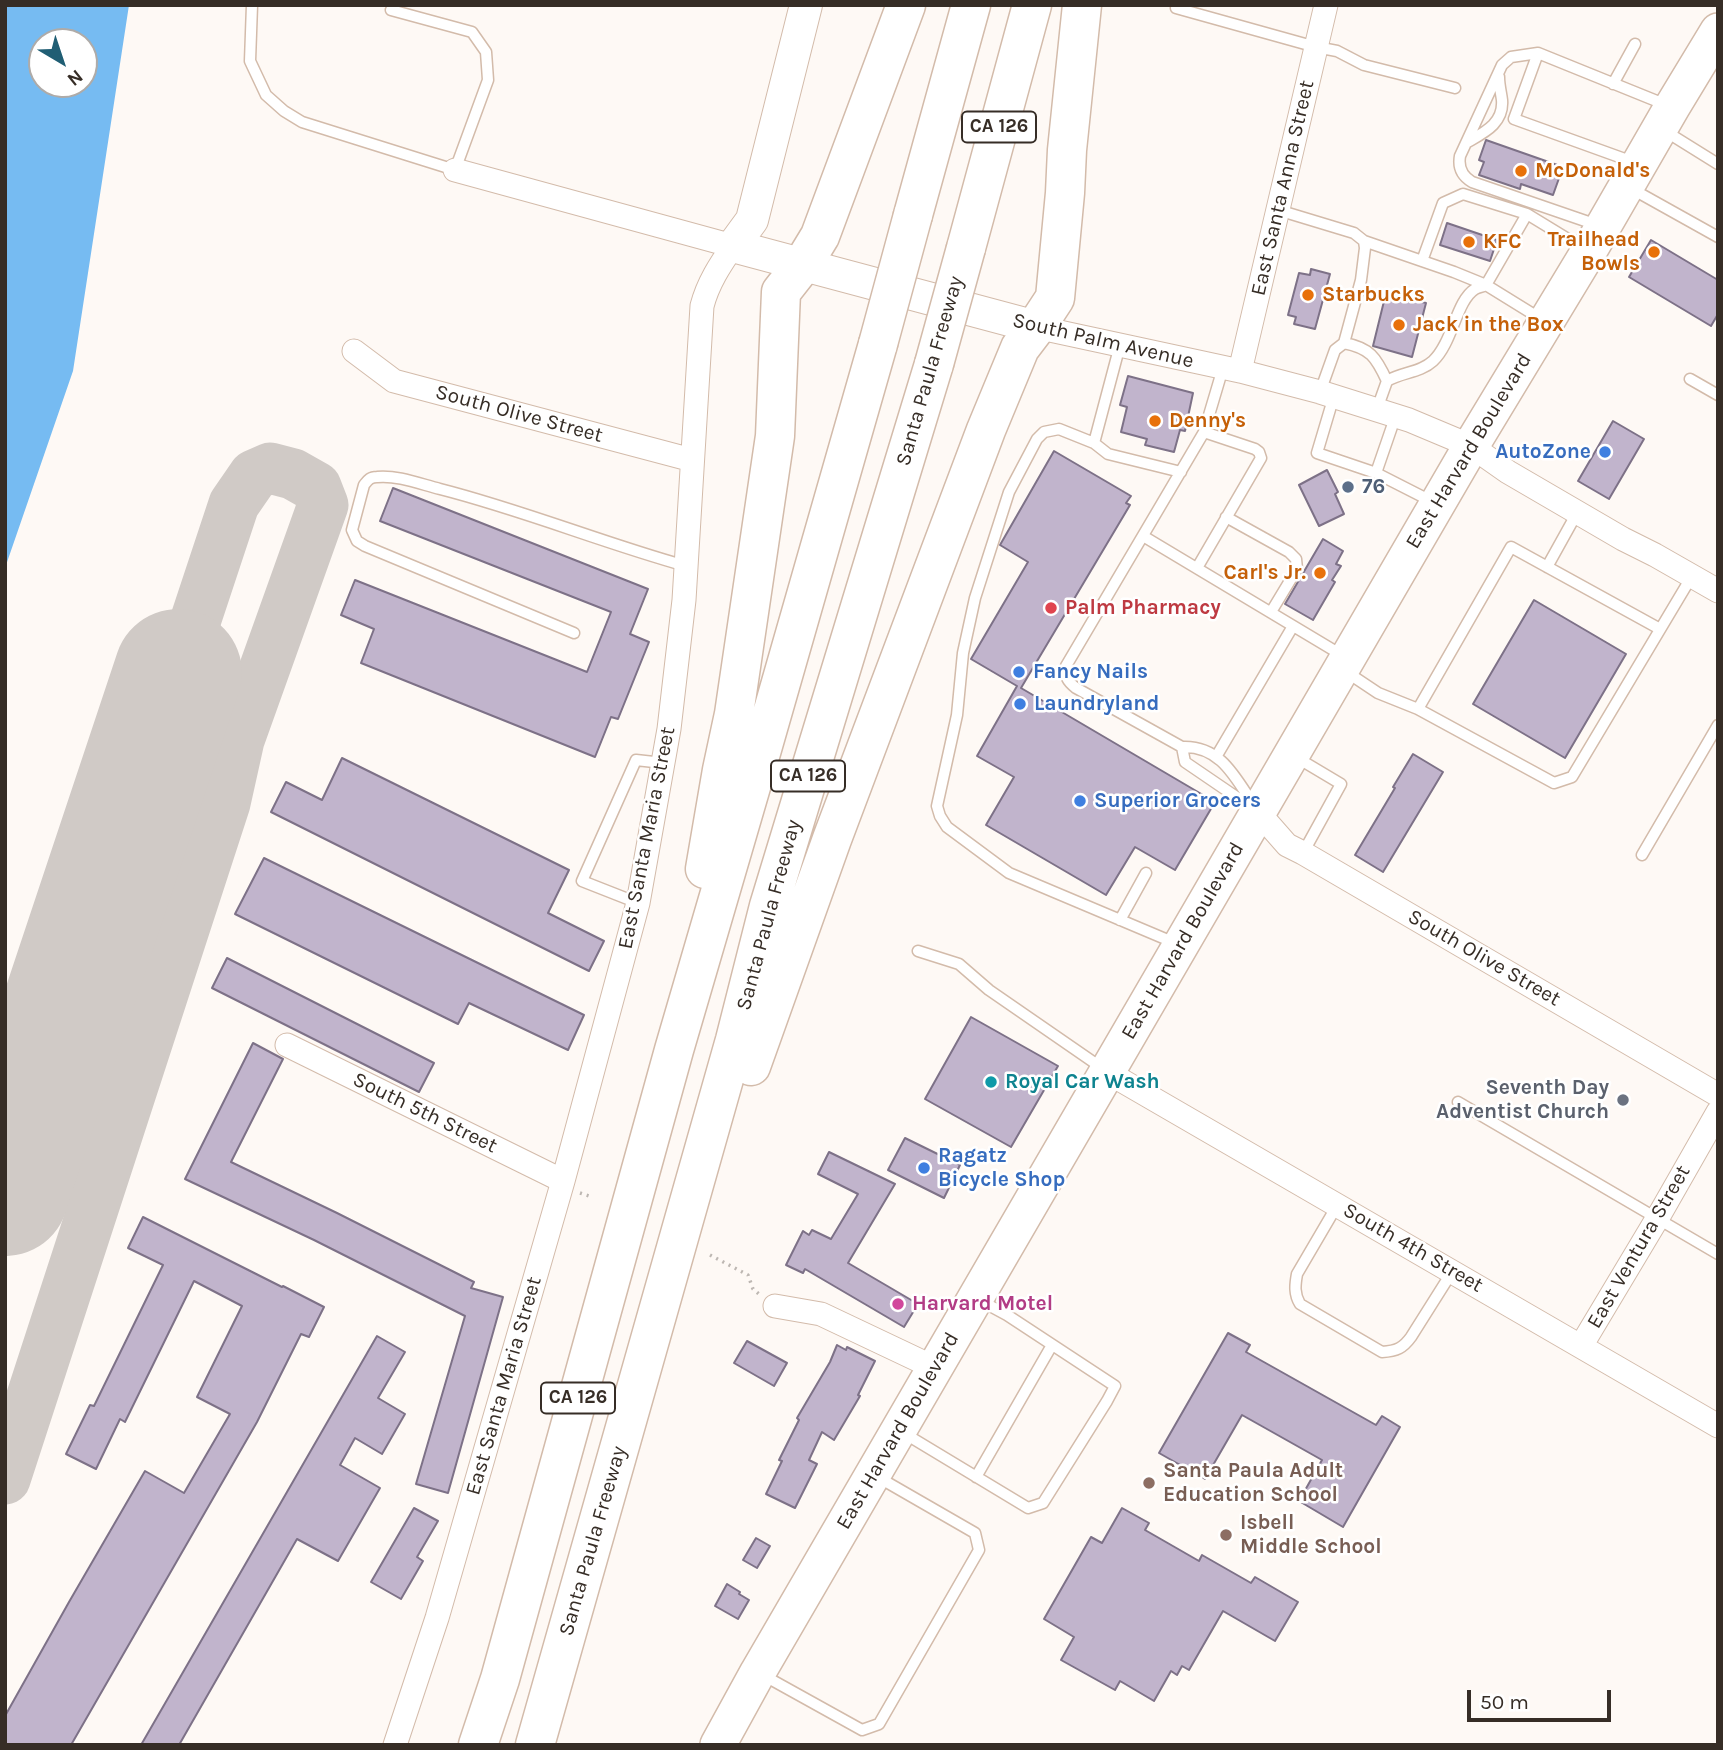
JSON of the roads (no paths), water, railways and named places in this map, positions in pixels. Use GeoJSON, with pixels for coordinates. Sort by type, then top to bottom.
{"type":"FeatureCollection","features":[{"type":"Feature","properties":{"kind":"highway"},"geometry":{"type":"LineString","coordinates":[[674,1050],[734,714],[775,436],[781,292],[820,236],[906,5]]}},
{"type":"Feature","properties":{"kind":"highway","name":"CA 126"},"geometry":{"type":"LineString","coordinates":[[478,1745],[500,1679],[674,1050],[762,749],[971,5]]}},
{"type":"Feature","properties":{"kind":"highway","name":"Santa Paula Freeway"},"geometry":{"type":"LineString","coordinates":[[535,1745],[693,1191],[769,905],[934,364],[1032,5]]}},
{"type":"Feature","properties":{"kind":"highway"},"geometry":{"type":"LineString","coordinates":[[693,1191],[726,1134],[832,839],[986,430],[1020,348],[1055,298],[1082,5]]}},
{"type":"Feature","properties":{"kind":"main road","name":"East Harvard Boulevard"},"geometry":{"type":"LineString","coordinates":[[718,1745],[1437,504],[1718,31]]}},
{"type":"Feature","properties":{"kind":"street","name":"East Santa Maria Street"},"geometry":{"type":"LineString","coordinates":[[395,1745],[437,1618],[563,1181],[638,903],[663,763],[682,613],[702,306],[712,277],[752,220],[806,5]]}},
{"type":"Feature","properties":{"kind":"street","name":"East Santa Anna Street"},"geometry":{"type":"LineString","coordinates":[[1232,369],[1278,210],[1326,5]]}},
{"type":"Feature","properties":{"kind":"street","name":"South Palm Avenue"},"geometry":{"type":"LineString","coordinates":[[455,170],[1036,327],[1232,369],[1387,412],[1471,446],[1508,472],[1577,513],[1718,591]]}},
{"type":"Feature","properties":{"kind":"street","name":"South Olive Street"},"geometry":{"type":"LineString","coordinates":[[354,351],[394,381],[692,460]]}},
{"type":"Feature","properties":{"kind":"street","name":"South Olive Street"},"geometry":{"type":"LineString","coordinates":[[1258,812],[1287,845],[1718,1095]]}},
{"type":"Feature","properties":{"kind":"street","name":"South 5th Street"},"geometry":{"type":"LineString","coordinates":[[287,1045],[563,1181]]}},
{"type":"Feature","properties":{"kind":"street","name":"South 4th Street"},"geometry":{"type":"LineString","coordinates":[[1107,1072],[1718,1426]]}},
{"type":"Feature","properties":{"kind":"street","name":"East Ventura Street"},"geometry":{"type":"LineString","coordinates":[[1581,1346],[1718,1112]]}},
{"type":"Feature","properties":{"kind":"street"},"geometry":{"type":"LineString","coordinates":[[775,1306],[821,1314],[935,1368]]}},
{"type":"Feature","properties":{"kind":"lane"},"geometry":{"type":"LineString","coordinates":[[252,5],[250,61],[266,95],[284,111],[302,122],[455,170],[488,80],[486,52],[472,32],[391,10]]}},
{"type":"Feature","properties":{"kind":"lane"},"geometry":{"type":"LineString","coordinates":[[1176,8],[1337,51],[1364,65],[1455,88]]}},
{"type":"Feature","properties":{"kind":"lane"},"geometry":{"type":"LineString","coordinates":[[1613,84],[1635,44]]}},
{"type":"Feature","properties":{"kind":"lane"},"geometry":{"type":"LineString","coordinates":[[1595,239],[1468,179],[1461,170],[1460,163],[1466,143],[1502,65],[1511,57],[1538,53],[1613,84],[1666,118],[1718,164]]}},
{"type":"Feature","properties":{"kind":"lane"},"geometry":{"type":"LineString","coordinates":[[1538,53],[1514,119],[1633,175],[1718,237]]}},
{"type":"Feature","properties":{"kind":"lane"},"geometry":{"type":"LineString","coordinates":[[1466,143],[1488,130],[1498,119],[1502,104],[1499,71]]}},
{"type":"Feature","properties":{"kind":"lane"},"geometry":{"type":"LineString","coordinates":[[1422,261],[1443,204],[1463,194],[1595,239]]}},
{"type":"Feature","properties":{"kind":"lane"},"geometry":{"type":"LineString","coordinates":[[1278,210],[1354,233],[1364,241],[1486,285],[1546,321]]}},
{"type":"Feature","properties":{"kind":"lane"},"geometry":{"type":"LineString","coordinates":[[1387,380],[1417,371],[1432,362],[1451,334],[1463,301],[1474,289],[1486,285],[1527,214]]}},
{"type":"Feature","properties":{"kind":"lane"},"geometry":{"type":"LineString","coordinates":[[1364,241],[1361,280],[1344,343],[1335,350],[1317,453],[1377,473],[1437,504]]}},
{"type":"Feature","properties":{"kind":"lane"},"geometry":{"type":"LineString","coordinates":[[1344,343],[1365,349],[1381,367],[1387,380],[1387,412],[1377,473]]}},
{"type":"Feature","properties":{"kind":"lane"},"geometry":{"type":"LineString","coordinates":[[1094,443],[1120,345]]}},
{"type":"Feature","properties":{"kind":"lane"},"geometry":{"type":"LineString","coordinates":[[1232,369],[1204,432],[1066,666],[1065,674],[1068,682],[1076,688],[1182,747],[1196,747],[1226,764],[1258,812]]}},
{"type":"Feature","properties":{"kind":"lane"},"geometry":{"type":"LineString","coordinates":[[1690,379],[1718,395]]}},
{"type":"Feature","properties":{"kind":"lane"},"geometry":{"type":"LineString","coordinates":[[1181,472],[1108,454],[1094,443],[1059,429],[1044,432],[1037,439],[1009,492],[975,598],[963,653],[957,715],[937,806],[947,827],[1009,873],[1181,945]]}},
{"type":"Feature","properties":{"kind":"lane"},"geometry":{"type":"LineString","coordinates":[[1197,568],[1261,458],[1255,449],[1204,432]]}},
{"type":"Feature","properties":{"kind":"lane"},"geometry":{"type":"LineString","coordinates":[[575,633],[357,541],[352,530],[367,482],[374,477],[393,478],[483,500],[686,566]]}},
{"type":"Feature","properties":{"kind":"lane"},"geometry":{"type":"LineString","coordinates":[[1548,567],[1577,513]]}},
{"type":"Feature","properties":{"kind":"lane"},"geometry":{"type":"LineString","coordinates":[[1226,517],[1289,552],[1296,559],[1297,569],[1271,612]]}},
{"type":"Feature","properties":{"kind":"lane"},"geometry":{"type":"LineString","coordinates":[[1143,536],[1293,626],[1345,663],[1378,693],[1418,709],[1555,783],[1572,776],[1692,576]]}},
{"type":"Feature","properties":{"kind":"lane"},"geometry":{"type":"LineString","coordinates":[[1418,709],[1511,547],[1660,629]]}},
{"type":"Feature","properties":{"kind":"lane"},"geometry":{"type":"LineString","coordinates":[[1216,757],[1293,626]]}},
{"type":"Feature","properties":{"kind":"lane"},"geometry":{"type":"LineString","coordinates":[[1642,855],[1718,725]]}},
{"type":"Feature","properties":{"kind":"lane"},"geometry":{"type":"LineString","coordinates":[[1182,747],[1185,762],[1258,812]]}},
{"type":"Feature","properties":{"kind":"lane"},"geometry":{"type":"LineString","coordinates":[[1292,755],[1341,784],[1303,853]]}},
{"type":"Feature","properties":{"kind":"lane"},"geometry":{"type":"LineString","coordinates":[[638,903],[582,881],[636,760],[663,763]]}},
{"type":"Feature","properties":{"kind":"lane"},"geometry":{"type":"LineString","coordinates":[[1121,920],[1146,873]]}},
{"type":"Feature","properties":{"kind":"lane"},"geometry":{"type":"LineString","coordinates":[[918,951],[959,964],[989,990],[1107,1072]]}},
{"type":"Feature","properties":{"kind":"lane"},"geometry":{"type":"LineString","coordinates":[[1458,1102],[1718,1254]]}},
{"type":"Feature","properties":{"kind":"lane"},"geometry":{"type":"LineString","coordinates":[[1338,1205],[1297,1274],[1295,1296],[1300,1304],[1382,1352],[1395,1351],[1404,1346],[1453,1272]]}},
{"type":"Feature","properties":{"kind":"lane"},"geometry":{"type":"LineString","coordinates":[[899,1430],[1028,1508],[1043,1503],[1107,1401],[1115,1386],[976,1297]]}},
{"type":"Feature","properties":{"kind":"lane"},"geometry":{"type":"LineString","coordinates":[[976,1477],[1052,1345]]}},
{"type":"Feature","properties":{"kind":"lane"},"geometry":{"type":"LineString","coordinates":[[758,1672],[862,1730],[879,1724],[979,1550],[975,1533],[873,1474]]}},
{"type":"Feature","properties":{"kind":"water"},"geometry":{"type":"Polygon","coordinates":[[[5,5],[129,5],[73,371],[5,568],[5,5]]]}},
{"type":"Feature","properties":{"kind":"place","name":"McDonald's"},"geometry":{"type":"Point","coordinates":[1521,171]}},
{"type":"Feature","properties":{"kind":"place","name":"KFC"},"geometry":{"type":"Point","coordinates":[1469,242]}},
{"type":"Feature","properties":{"kind":"place","name":"Trailhead Bowls"},"geometry":{"type":"Point","coordinates":[1654,252]}},
{"type":"Feature","properties":{"kind":"place","name":"Starbucks"},"geometry":{"type":"Point","coordinates":[1308,295]}},
{"type":"Feature","properties":{"kind":"place","name":"Jack in the Box"},"geometry":{"type":"Point","coordinates":[1399,325]}},
{"type":"Feature","properties":{"kind":"place","name":"Denny's"},"geometry":{"type":"Point","coordinates":[1155,421]}},
{"type":"Feature","properties":{"kind":"place","name":"AutoZone"},"geometry":{"type":"Point","coordinates":[1605,452]}},
{"type":"Feature","properties":{"kind":"place","name":"76"},"geometry":{"type":"Point","coordinates":[1348,487]}},
{"type":"Feature","properties":{"kind":"place","name":"Carl's Jr."},"geometry":{"type":"Point","coordinates":[1320,573]}},
{"type":"Feature","properties":{"kind":"place","name":"Palm Pharmacy"},"geometry":{"type":"Point","coordinates":[1051,608]}},
{"type":"Feature","properties":{"kind":"place","name":"Fancy Nails"},"geometry":{"type":"Point","coordinates":[1019,672]}},
{"type":"Feature","properties":{"kind":"place","name":"Laundryland"},"geometry":{"type":"Point","coordinates":[1020,704]}},
{"type":"Feature","properties":{"kind":"place","name":"Superior Grocers"},"geometry":{"type":"Point","coordinates":[1080,801]}},
{"type":"Feature","properties":{"kind":"place","name":"Royal Car Wash"},"geometry":{"type":"Point","coordinates":[991,1082]}},
{"type":"Feature","properties":{"kind":"place","name":"Seventh Day Adventist Church"},"geometry":{"type":"Point","coordinates":[1623,1100]}},
{"type":"Feature","properties":{"kind":"place","name":"Ragatz Bicycle Shop"},"geometry":{"type":"Point","coordinates":[924,1168]}},
{"type":"Feature","properties":{"kind":"place","name":"Harvard Motel"},"geometry":{"type":"Point","coordinates":[898,1304]}},
{"type":"Feature","properties":{"kind":"place","name":"Santa Paula Adult Education School"},"geometry":{"type":"Point","coordinates":[1149,1483]}},
{"type":"Feature","properties":{"kind":"place","name":"Isbell Middle School"},"geometry":{"type":"Point","coordinates":[1226,1535]}}]}
